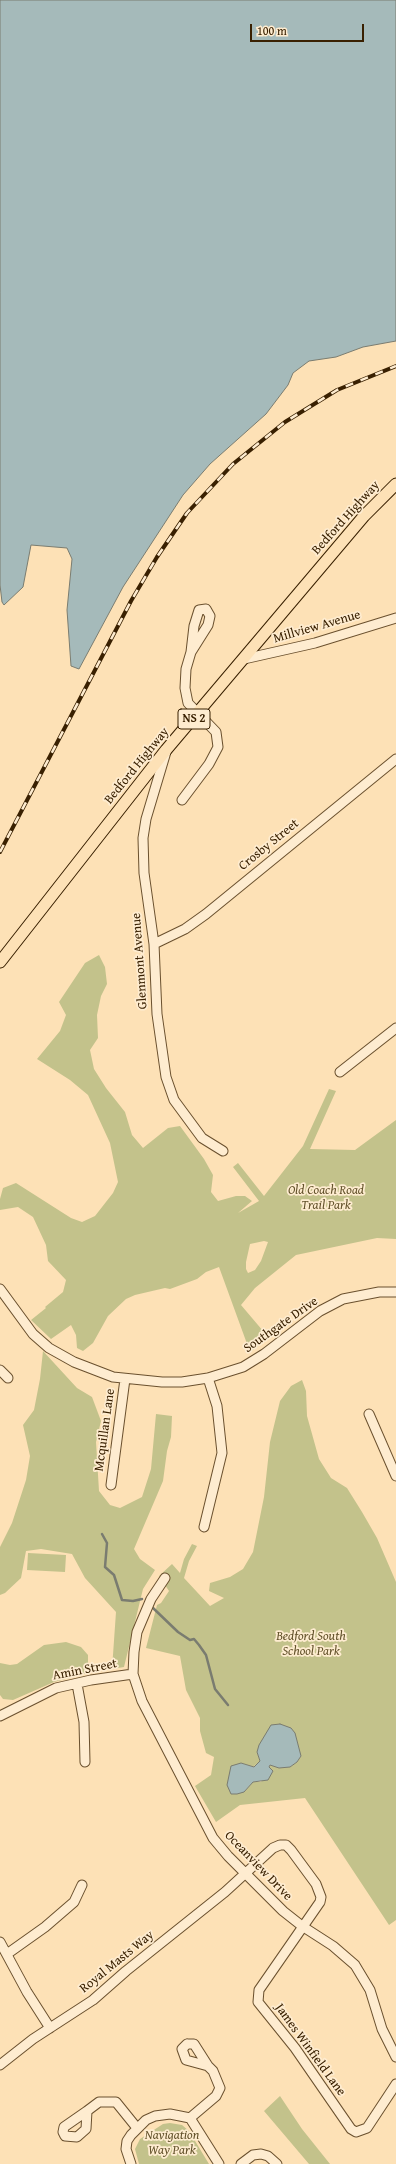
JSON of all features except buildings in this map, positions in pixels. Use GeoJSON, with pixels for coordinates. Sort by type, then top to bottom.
{"type":"FeatureCollection","features":[{"type":"Feature","properties":{"kind":"main road","name":"Bedford Highway"},"geometry":{"type":"LineString","coordinates":[[0,962],[166,750],[368,511],[396,484]]}},
{"type":"Feature","properties":{"kind":"street","name":"Millview Avenue"},"geometry":{"type":"LineString","coordinates":[[244,659],[315,643],[396,618]]}},
{"type":"Feature","properties":{"kind":"street"},"geometry":{"type":"LineString","coordinates":[[182,800],[209,764],[218,746],[216,732],[188,703],[185,688],[186,669],[191,652]]}},
{"type":"Feature","properties":{"kind":"street","name":"Glenmont Avenue"},"geometry":{"type":"LineString","coordinates":[[166,750],[146,819],[143,838],[144,873],[154,944],[157,1014],[166,1078],[174,1100],[202,1138],[222,1151]]}},
{"type":"Feature","properties":{"kind":"street","name":"Crosby Street"},"geometry":{"type":"LineString","coordinates":[[154,944],[185,929],[206,914],[396,759]]}},
{"type":"Feature","properties":{"kind":"street"},"geometry":{"type":"LineString","coordinates":[[340,1072],[396,1028]]}},
{"type":"Feature","properties":{"kind":"street","name":"Southgate Drive"},"geometry":{"type":"LineString","coordinates":[[0,1289],[23,1322],[49,1348],[74,1362],[97,1372],[125,1379],[182,1382],[208,1378],[243,1367],[264,1354],[320,1311],[343,1299],[379,1292],[396,1292]]}},
{"type":"Feature","properties":{"kind":"street"},"geometry":{"type":"LineString","coordinates":[[0,1370],[8,1378]]}},
{"type":"Feature","properties":{"kind":"street"},"geometry":{"type":"LineString","coordinates":[[204,1527],[222,1453],[217,1406],[208,1378]]}},
{"type":"Feature","properties":{"kind":"street","name":"Mcquillan Lane"},"geometry":{"type":"LineString","coordinates":[[111,1485],[125,1379]]}},
{"type":"Feature","properties":{"kind":"street"},"geometry":{"type":"LineString","coordinates":[[369,1414],[396,1476]]}},
{"type":"Feature","properties":{"kind":"street","name":"Oceanview Drive"},"geometry":{"type":"LineString","coordinates":[[165,1578],[151,1599],[137,1632],[134,1652],[134,1674],[142,1701],[213,1838],[265,1895],[302,1926],[333,1946],[355,1965],[370,1990],[382,2029],[395,2051]]}},
{"type":"Feature","properties":{"kind":"street","name":"Amin Street"},"geometry":{"type":"LineString","coordinates":[[2,1712],[56,1688],[134,1674]]}},
{"type":"Feature","properties":{"kind":"street"},"geometry":{"type":"LineString","coordinates":[[77,1684],[84,1722],[85,1762]]}},
{"type":"Feature","properties":{"kind":"street","name":"Royal Masts Way"},"geometry":{"type":"LineString","coordinates":[[0,2064],[50,2028],[93,2000],[126,1971],[246,1874],[273,1848],[280,1844],[286,1845],[312,1879],[321,1897],[320,1902],[302,1926]]}},
{"type":"Feature","properties":{"kind":"street"},"geometry":{"type":"LineString","coordinates":[[7,1954],[45,1927],[74,1902],[82,1885]]}},
{"type":"Feature","properties":{"kind":"street","name":"James Winfield Lane"},"geometry":{"type":"LineString","coordinates":[[302,1926],[259,1990],[258,2002],[295,2048],[348,2126],[356,2132],[367,2128],[396,2084]]}},
{"type":"Feature","properties":{"kind":"street"},"geometry":{"type":"LineString","coordinates":[[0,1942],[27,1992],[50,2028]]}},
{"type":"Feature","properties":{"kind":"street"},"geometry":{"type":"LineString","coordinates":[[190,2118],[216,2096],[220,2088],[213,2071],[208,2066]]}},
{"type":"Feature","properties":{"kind":"street"},"geometry":{"type":"LineString","coordinates":[[87,2111],[99,2102],[116,2102],[137,2128]]}},
{"type":"Feature","properties":{"kind":"street"},"geometry":{"type":"LineString","coordinates":[[131,2164],[126,2149],[127,2141],[137,2128],[155,2116],[170,2114],[190,2118],[219,2164]]}},
{"type":"Feature","properties":{"kind":"street"},"geometry":{"type":"LineString","coordinates":[[241,2164],[253,2155],[261,2154],[268,2156],[277,2164]]}},
{"type":"Feature","properties":{"kind":"green space","name":"Old Coach Road Trail Park"},"geometry":{"type":"Polygon","coordinates":[[[99,955],[105,967],[107,984],[101,996],[97,1015],[98,1038],[90,1050],[94,1069],[106,1088],[125,1112],[132,1135],[143,1148],[168,1128],[180,1126],[204,1159],[213,1175],[211,1192],[218,1201],[236,1196],[245,1196],[252,1201],[238,1213],[259,1201],[233,1167],[238,1163],[264,1196],[303,1146],[329,1089],[336,1091],[310,1149],[355,1150],[396,1120],[396,1239],[377,1238],[296,1255],[255,1288],[241,1305],[269,1338],[250,1352],[219,1267],[206,1272],[197,1279],[170,1289],[165,1288],[135,1295],[126,1299],[108,1316],[93,1343],[83,1351],[77,1348],[76,1335],[71,1325],[51,1339],[31,1320],[63,1292],[66,1280],[48,1261],[46,1245],[33,1217],[18,1207],[0,1210],[0,1199],[3,1188],[16,1183],[71,1218],[82,1222],[95,1216],[113,1193],[118,1182],[110,1143],[88,1095],[70,1080],[37,1059],[60,1031],[66,1015],[59,1002],[85,963],[99,955]],[[264,1241],[250,1244],[246,1262],[246,1269],[248,1273],[255,1270],[261,1261],[268,1242],[264,1241]]]}},
{"type":"Feature","properties":{"kind":"green space"},"geometry":{"type":"Polygon","coordinates":[[[43,1351],[77,1388],[92,1397],[101,1421],[96,1442],[99,1491],[110,1505],[120,1508],[142,1497],[151,1469],[156,1414],[172,1416],[171,1437],[167,1451],[163,1481],[134,1549],[140,1559],[155,1570],[143,1589],[124,1667],[112,1669],[116,1612],[85,1578],[72,1554],[41,1549],[26,1551],[21,1578],[5,1593],[0,1595],[0,1547],[12,1523],[26,1480],[30,1456],[23,1425],[34,1410],[40,1379],[43,1351]]]}},
{"type":"Feature","properties":{"kind":"green space","name":"Bedford South School Park"},"geometry":{"type":"Polygon","coordinates":[[[302,1380],[306,1391],[307,1416],[319,1459],[331,1478],[347,1488],[377,1538],[396,1582],[396,1920],[389,1925],[305,1798],[240,1805],[216,1822],[195,1786],[211,1775],[214,1757],[206,1753],[200,1731],[200,1718],[186,1690],[180,1656],[146,1648],[157,1605],[161,1603],[169,1591],[159,1576],[172,1564],[180,1573],[184,1559],[192,1544],[197,1546],[189,1561],[184,1578],[210,1606],[224,1598],[209,1591],[210,1583],[230,1577],[243,1569],[253,1552],[264,1497],[270,1442],[280,1401],[291,1386],[302,1380]],[[257,1752],[260,1761],[253,1767],[241,1763],[244,1792],[253,1782],[261,1782],[271,1764],[290,1767],[297,1762],[301,1756],[257,1752]]]}},
{"type":"Feature","properties":{"kind":"green space"},"geometry":{"type":"Polygon","coordinates":[[[28,1553],[66,1555],[65,1572],[27,1570],[28,1553]]]}},
{"type":"Feature","properties":{"kind":"green space"},"geometry":{"type":"Polygon","coordinates":[[[66,1642],[81,1647],[88,1655],[88,1673],[54,1682],[13,1700],[3,1699],[0,1695],[0,1663],[10,1665],[17,1664],[44,1645],[66,1642]]]}},
{"type":"Feature","properties":{"kind":"green space"},"geometry":{"type":"Polygon","coordinates":[[[280,2096],[302,2129],[330,2164],[309,2164],[264,2111],[280,2096]]]}},
{"type":"Feature","properties":{"kind":"green space","name":"Navigation Way Park"},"geometry":{"type":"Polygon","coordinates":[[[170,2123],[182,2125],[189,2131],[209,2164],[139,2164],[135,2149],[140,2139],[163,2124],[170,2123]]]}},
{"type":"Feature","properties":{"kind":"shaded area"},"geometry":{"type":"Polygon","coordinates":[[[0,0],[396,0],[396,341],[363,347],[336,357],[309,361],[293,373],[288,385],[266,414],[210,464],[183,495],[123,587],[79,669],[71,666],[67,610],[72,559],[67,548],[31,545],[23,587],[4,605],[2,602],[0,585],[0,0]]]}},
{"type":"Feature","properties":{"kind":"shaded area"},"geometry":{"type":"Polygon","coordinates":[[[280,1724],[291,1728],[295,1733],[301,1756],[297,1762],[290,1767],[279,1768],[270,1765],[269,1767],[273,1771],[268,1780],[253,1782],[244,1792],[231,1794],[227,1785],[231,1766],[241,1763],[254,1767],[260,1761],[257,1752],[259,1745],[271,1725],[280,1724]]]}},
{"type":"Feature","properties":{"kind":"waterway"},"geometry":{"type":"LineString","coordinates":[[102,1534],[107,1543],[105,1567],[114,1575],[122,1600],[133,1601],[142,1599]]}},
{"type":"Feature","properties":{"kind":"waterway"},"geometry":{"type":"LineString","coordinates":[[153,1608],[178,1632],[190,1640],[194,1639],[199,1645],[206,1655],[215,1689],[228,1705]]}},
{"type":"Feature","properties":{"kind":"railway"},"geometry":{"type":"LineString","coordinates":[[0,852],[131,601],[157,557],[187,513],[233,464],[285,422],[337,390],[396,366]]}}]}
